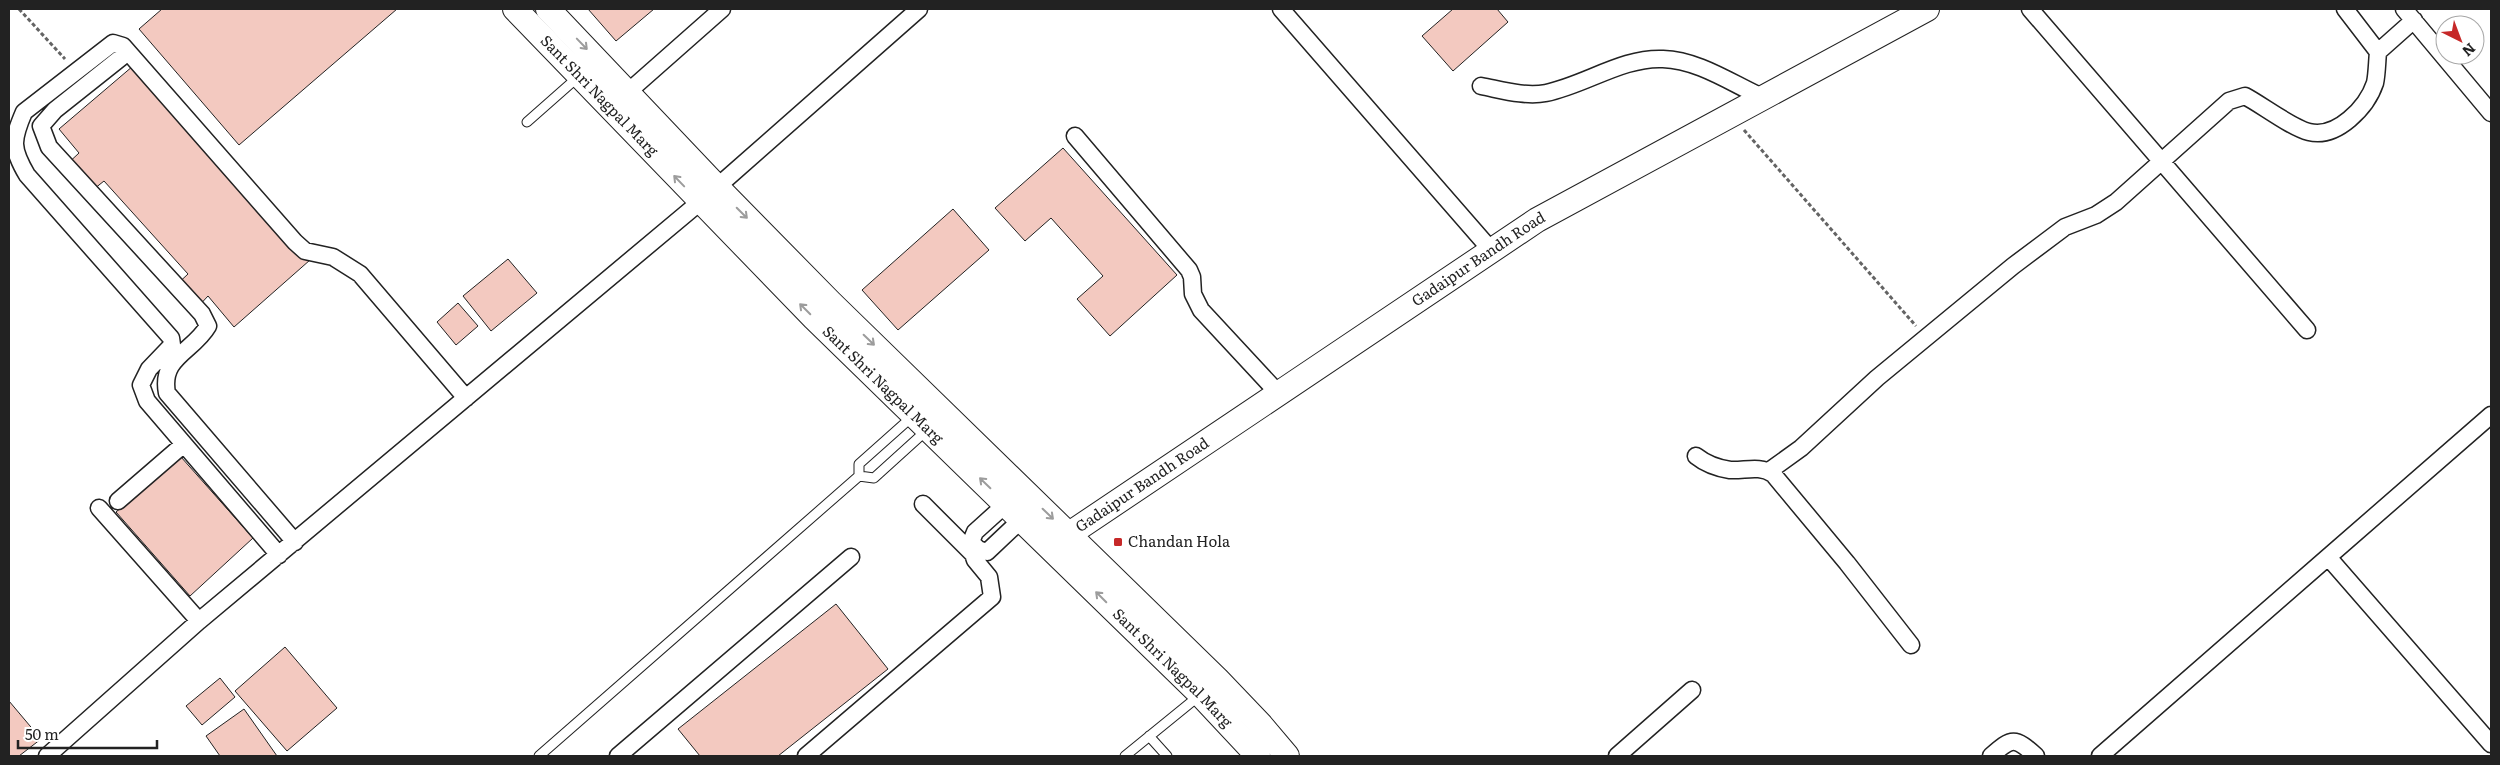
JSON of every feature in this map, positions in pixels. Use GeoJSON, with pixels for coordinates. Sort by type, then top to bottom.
{"type":"FeatureCollection","features":[{"type":"Feature","properties":{"kind":"main road","name":"Sant Shri Nagpal Marg"},"geometry":{"type":"LineString","coordinates":[[514,9],[579,76],[708,195],[830,302],[1059,540],[1258,756]]}},
{"type":"Feature","properties":{"kind":"main road","name":"Sant Shri Nagpal Marg"},"geometry":{"type":"LineString","coordinates":[[548,9],[628,92],[708,195],[814,318],[1014,512],[1059,540],[1217,680],[1260,724],[1287,756]]}},
{"type":"Feature","properties":{"kind":"main road","name":"Gadaipur Bandh Road"},"geometry":{"type":"LineString","coordinates":[[1059,540],[1537,220],[1927,9]]}},
{"type":"Feature","properties":{"kind":"street"},"geometry":{"type":"LineString","coordinates":[[628,92],[722,9]]}},
{"type":"Feature","properties":{"kind":"street"},"geometry":{"type":"LineString","coordinates":[[47,756],[199,620],[295,542],[708,195],[919,9]]}},
{"type":"Feature","properties":{"kind":"street"},"geometry":{"type":"LineString","coordinates":[[1281,9],[1491,250]]}},
{"type":"Feature","properties":{"kind":"street"},"geometry":{"type":"LineString","coordinates":[[2030,9],[2307,330]]}},
{"type":"Feature","properties":{"kind":"street"},"geometry":{"type":"LineString","coordinates":[[2345,9],[2378,52]]}},
{"type":"Feature","properties":{"kind":"street"},"geometry":{"type":"LineString","coordinates":[[1769,472],[1801,448],[1877,378],[2013,266],[2059,231],[2103,211],[2162,162],[2228,101],[2245,96],[2309,132],[2331,130],[2349,119],[2369,96],[2375,81],[2378,52],[2409,15],[2491,113]]}},
{"type":"Feature","properties":{"kind":"street"},"geometry":{"type":"LineString","coordinates":[[279,555],[147,401],[142,385],[149,369],[172,345],[171,338],[37,187],[15,155],[17,129],[24,112],[113,43],[120,44],[295,242],[304,251],[333,257],[360,274],[466,398]]}},
{"type":"Feature","properties":{"kind":"street"},"geometry":{"type":"LineString","coordinates":[[128,52],[55,110],[41,126],[49,147],[202,314],[208,326],[202,335],[169,366],[164,380],[167,393],[295,542]]}},
{"type":"Feature","properties":{"kind":"street"},"geometry":{"type":"LineString","coordinates":[[1481,86],[1511,92],[1545,93],[1644,60],[1663,58],[1694,65],[1762,97]]}},
{"type":"Feature","properties":{"kind":"street"},"geometry":{"type":"LineString","coordinates":[[1076,136],[1189,270],[1192,277],[1193,294],[1207,317],[1278,393]]}},
{"type":"Feature","properties":{"kind":"street"},"geometry":{"type":"LineString","coordinates":[[2100,756],[2491,415]]}},
{"type":"Feature","properties":{"kind":"street"},"geometry":{"type":"LineString","coordinates":[[118,501],[184,444]]}},
{"type":"Feature","properties":{"kind":"street"},"geometry":{"type":"LineString","coordinates":[[1696,456],[1705,463],[1724,468],[1759,468],[1769,472],[1847,563],[1911,645]]}},
{"type":"Feature","properties":{"kind":"street"},"geometry":{"type":"LineString","coordinates":[[923,504],[975,552],[987,552],[1014,512]]}},
{"type":"Feature","properties":{"kind":"street"},"geometry":{"type":"LineString","coordinates":[[99,508],[199,620]]}},
{"type":"Feature","properties":{"kind":"street"},"geometry":{"type":"LineString","coordinates":[[806,756],[992,597],[989,577],[975,560],[975,552],[971,542],[975,532],[1014,512]]}},
{"type":"Feature","properties":{"kind":"street"},"geometry":{"type":"LineString","coordinates":[[618,756],[851,557]]}},
{"type":"Feature","properties":{"kind":"street"},"geometry":{"type":"LineString","coordinates":[[2328,558],[2491,744]]}},
{"type":"Feature","properties":{"kind":"street"},"geometry":{"type":"LineString","coordinates":[[1617,756],[1692,690]]}},
{"type":"Feature","properties":{"kind":"street"},"geometry":{"type":"LineString","coordinates":[[1991,756],[2006,743],[2014,740],[2021,742],[2036,756]]}},
{"type":"Feature","properties":{"kind":"lane"},"geometry":{"type":"LineString","coordinates":[[527,122],[579,76]]}},
{"type":"Feature","properties":{"kind":"lane"},"geometry":{"type":"LineString","coordinates":[[539,756],[859,476],[874,478],[921,422]]}},
{"type":"Feature","properties":{"kind":"lane"},"geometry":{"type":"LineString","coordinates":[[859,476],[859,464],[921,422]]}},
{"type":"Feature","properties":{"kind":"lane"},"geometry":{"type":"LineString","coordinates":[[1125,756],[1200,694]]}},
{"type":"Feature","properties":{"kind":"lane"},"geometry":{"type":"LineString","coordinates":[[1149,736],[1167,756]]}},
{"type":"Feature","properties":{"kind":"path"},"geometry":{"type":"LineString","coordinates":[[19,9],[75,71]]}},
{"type":"Feature","properties":{"kind":"path"},"geometry":{"type":"LineString","coordinates":[[1731,114],[1926,338]]}},
{"type":"Feature","properties":{"kind":"building"},"geometry":{"type":"Polygon","coordinates":[[[162,9],[397,9],[239,145],[139,29],[162,9]]]}},
{"type":"Feature","properties":{"kind":"building"},"geometry":{"type":"Polygon","coordinates":[[[588,9],[654,9],[616,41],[588,9]]]}},
{"type":"Feature","properties":{"kind":"building"},"geometry":{"type":"Polygon","coordinates":[[[1453,9],[1497,9],[1508,22],[1453,71],[1422,36],[1453,9]]]}},
{"type":"Feature","properties":{"kind":"building"},"geometry":{"type":"Polygon","coordinates":[[[133,66],[310,260],[234,327],[208,296],[195,310],[174,287],[188,274],[104,181],[89,193],[65,166],[79,153],[59,129],[133,66]]]}},
{"type":"Feature","properties":{"kind":"building"},"geometry":{"type":"Polygon","coordinates":[[[1063,148],[1177,275],[1110,336],[1077,299],[1103,276],[1051,218],[1025,241],[995,208],[1063,148]]]}},
{"type":"Feature","properties":{"kind":"building"},"geometry":{"type":"Polygon","coordinates":[[[953,209],[989,250],[898,330],[862,290],[953,209]]]}},
{"type":"Feature","properties":{"kind":"building"},"geometry":{"type":"Polygon","coordinates":[[[508,259],[537,293],[491,331],[463,296],[508,259]]]}},
{"type":"Feature","properties":{"kind":"building"},"geometry":{"type":"Polygon","coordinates":[[[458,303],[478,326],[456,345],[437,322],[458,303]]]}},
{"type":"Feature","properties":{"kind":"building"},"geometry":{"type":"Polygon","coordinates":[[[181,457],[253,538],[190,596],[116,512],[181,457]]]}},
{"type":"Feature","properties":{"kind":"building"},"geometry":{"type":"Polygon","coordinates":[[[836,604],[888,669],[778,756],[700,756],[678,729],[836,604]]]}},
{"type":"Feature","properties":{"kind":"building"},"geometry":{"type":"Polygon","coordinates":[[[285,647],[337,708],[287,751],[235,691],[285,647]]]}},
{"type":"Feature","properties":{"kind":"building"},"geometry":{"type":"Polygon","coordinates":[[[220,678],[235,697],[202,725],[186,706],[220,678]]]}},
{"type":"Feature","properties":{"kind":"building"},"geometry":{"type":"Polygon","coordinates":[[[9,701],[41,739],[19,756],[9,756],[9,701]]]}},
{"type":"Feature","properties":{"kind":"building"},"geometry":{"type":"Polygon","coordinates":[[[244,709],[277,756],[220,756],[206,736],[244,709]]]}},
{"type":"Feature","properties":{"kind":"place","name":"Chandan Hola"},"geometry":{"type":"Point","coordinates":[1118,542]}}]}
